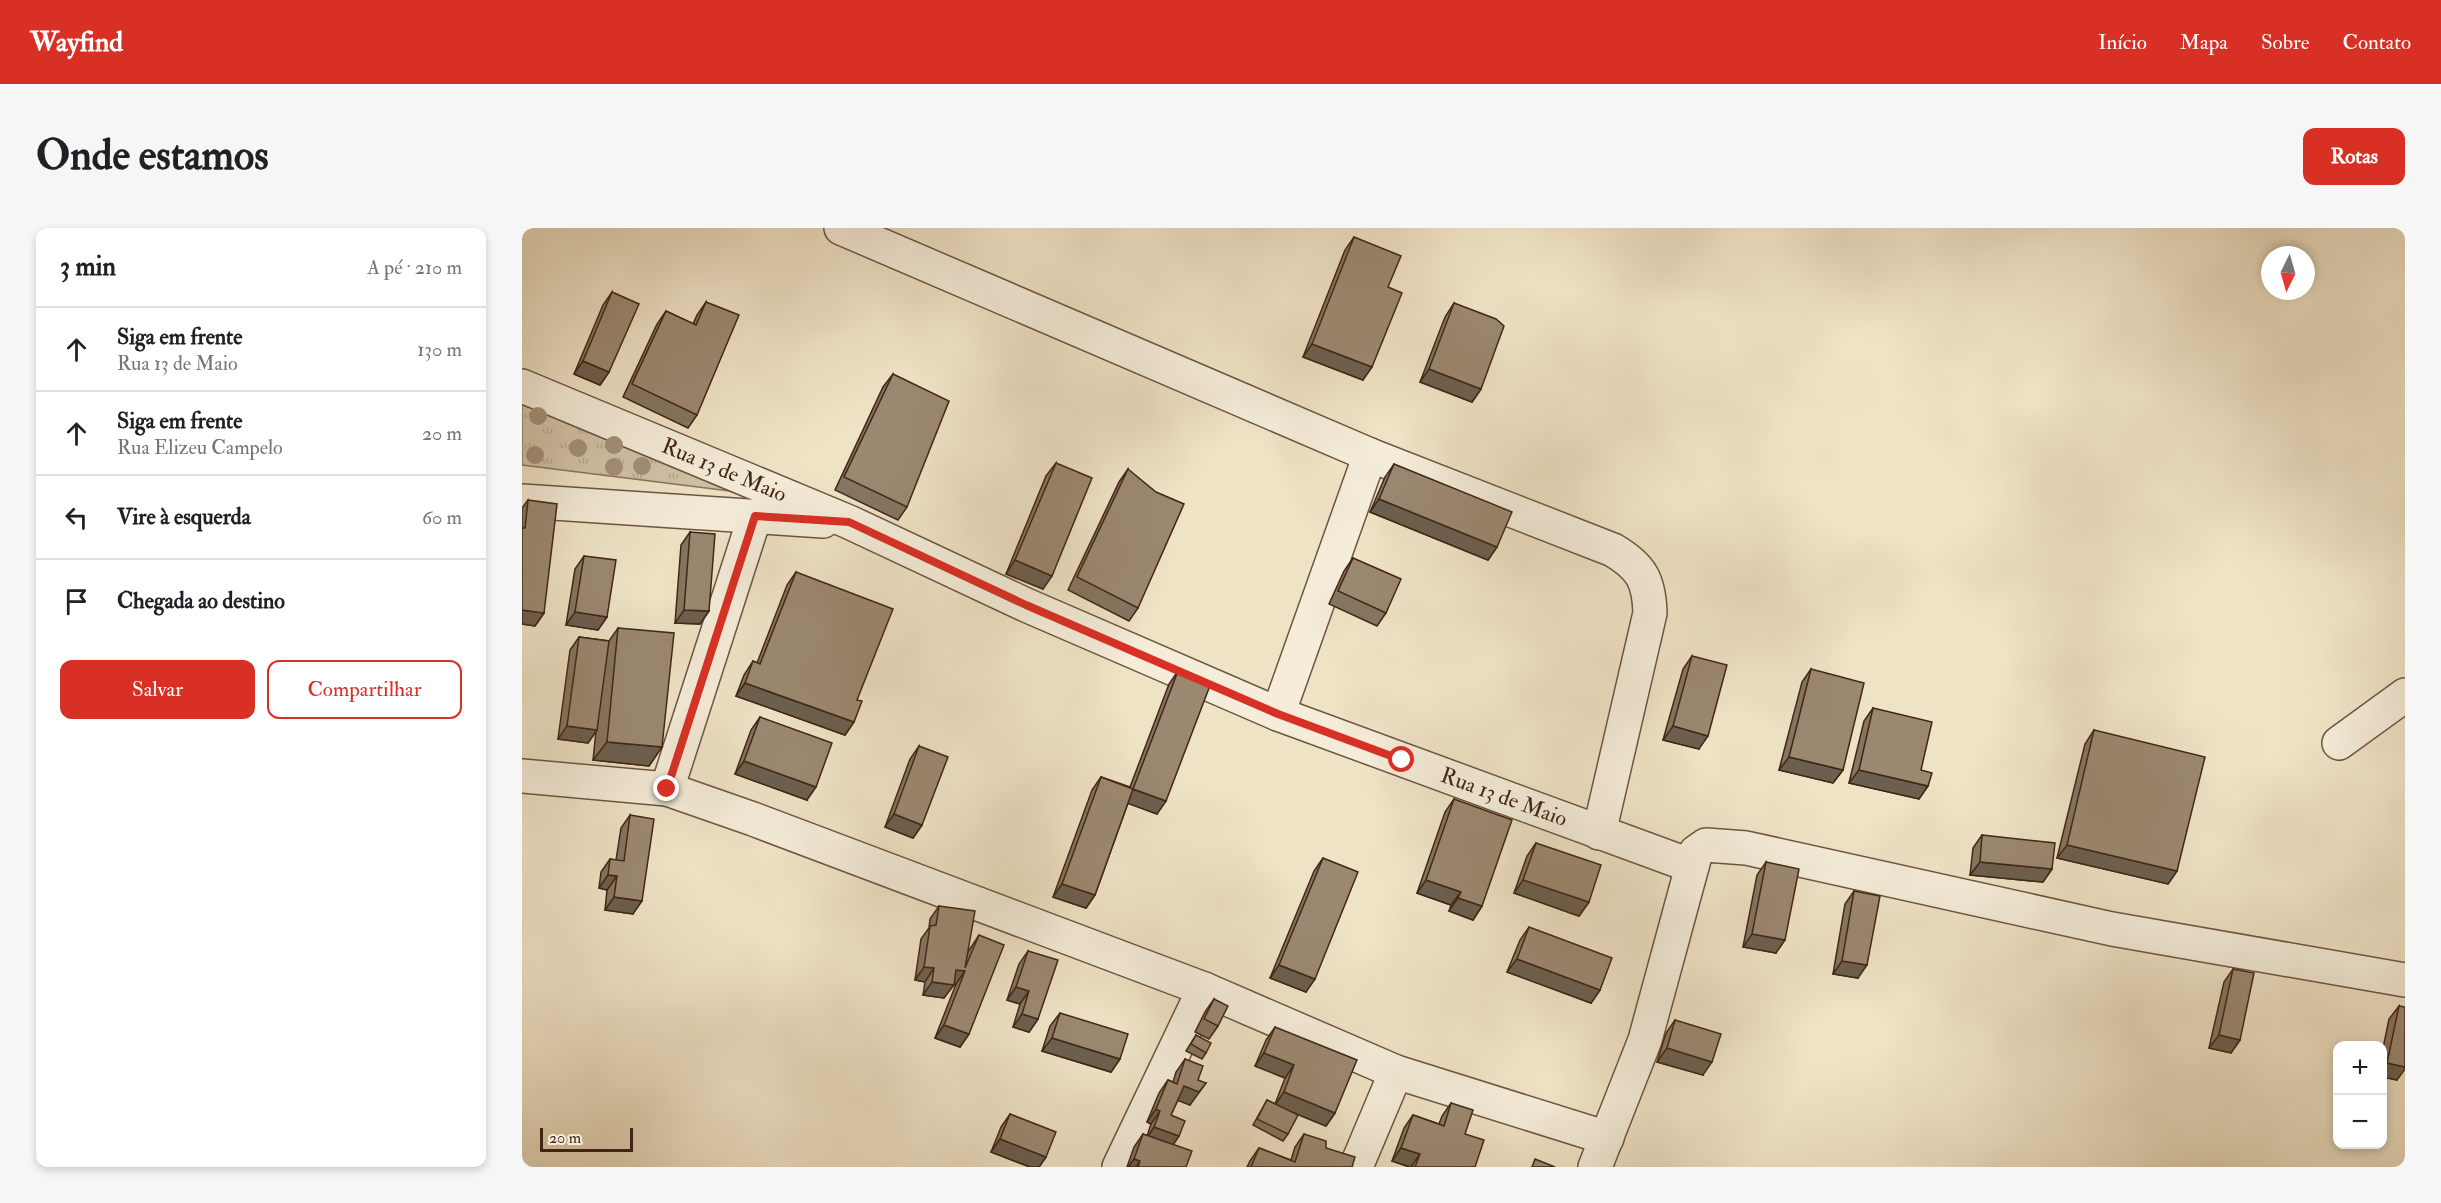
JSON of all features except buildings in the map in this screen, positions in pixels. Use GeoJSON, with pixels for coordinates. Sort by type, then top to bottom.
{"type":"FeatureCollection","features":[{"type":"Feature","properties":{"kind":"street"},"geometry":{"type":"LineString","coordinates":[[841,228],[1370,455],[1613,550],[1628,559],[1643,575],[1647,586],[1650,613],[1599,833]]}},
{"type":"Feature","properties":{"kind":"street","name":"Rua 13 de Maio"},"geometry":{"type":"LineString","coordinates":[[522,386],[849,522],[1026,605],[1278,714],[1692,866]]}},
{"type":"Feature","properties":{"kind":"street"},"geometry":{"type":"LineString","coordinates":[[1278,714],[1370,455]]}},
{"type":"Feature","properties":{"kind":"street"},"geometry":{"type":"LineString","coordinates":[[522,501],[849,522]]}},
{"type":"Feature","properties":{"kind":"street"},"geometry":{"type":"LineString","coordinates":[[667,789],[755,516]]}},
{"type":"Feature","properties":{"kind":"street"},"geometry":{"type":"LineString","coordinates":[[2339,743],[2405,695]]}},
{"type":"Feature","properties":{"kind":"street"},"geometry":{"type":"LineString","coordinates":[[522,776],[667,789],[764,823],[1204,989],[1396,1072],[1601,1152],[1645,1040],[1696,852],[1706,845],[1746,848],[2112,929],[2405,980]]}},
{"type":"Feature","properties":{"kind":"street"},"geometry":{"type":"LineString","coordinates":[[1119,1167],[1204,989]]}},
{"type":"Feature","properties":{"kind":"street"},"geometry":{"type":"LineString","coordinates":[[1356,1167],[1396,1072]]}},
{"type":"Feature","properties":{"kind":"green space"},"geometry":{"type":"Polygon","coordinates":[[[522,401],[730,491],[522,465],[522,401]]]}},
{"type":"Feature","properties":{"kind":"route"},"geometry":{"type":"LineString","coordinates":[[667,789],[755,516],[849,522],[1026,605],[1278,714],[1402,760]]}}]}
